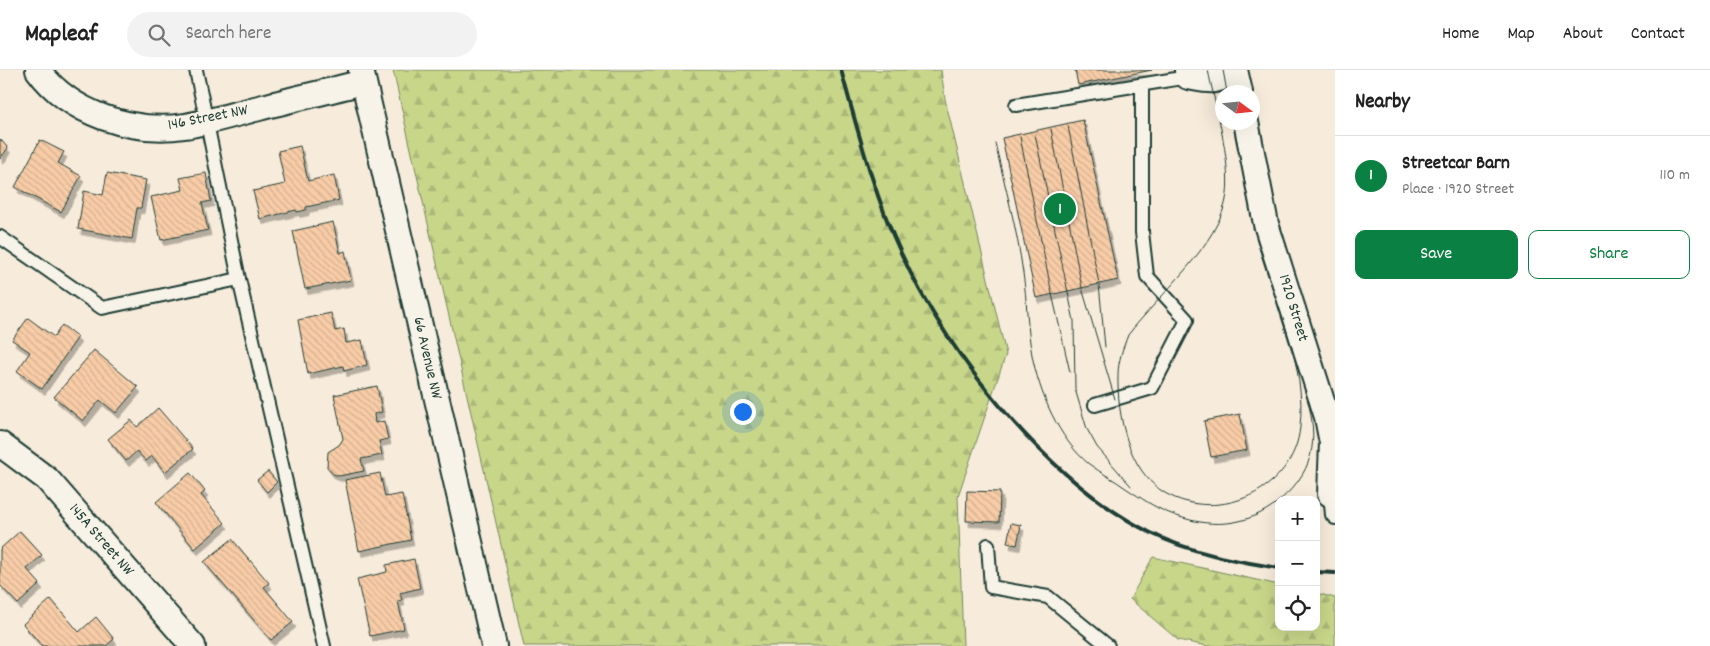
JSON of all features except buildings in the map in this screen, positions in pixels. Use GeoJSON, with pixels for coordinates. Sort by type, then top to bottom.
{"type":"FeatureCollection","features":[{"type":"Feature","properties":{"kind":"street","name":"146 Street NW"},"geometry":{"type":"LineString","coordinates":[[38,70],[54,87],[76,104],[118,122],[163,128],[208,121],[362,76]]}},
{"type":"Feature","properties":{"kind":"street"},"geometry":{"type":"LineString","coordinates":[[1187,73],[1211,81],[1224,79],[1233,70],[1238,85]]}},
{"type":"Feature","properties":{"kind":"street","name":"66 Avenue NW"},"geometry":{"type":"LineString","coordinates":[[362,76],[494,646]]}},
{"type":"Feature","properties":{"kind":"street","name":"1920 Street"},"geometry":{"type":"LineString","coordinates":[[1248,130],[1266,224],[1326,417],[1332,443],[1330,494]]}},
{"type":"Feature","properties":{"kind":"street","name":"145A Street NW"},"geometry":{"type":"LineString","coordinates":[[0,444],[47,479],[193,646]]}},
{"type":"Feature","properties":{"kind":"lane"},"geometry":{"type":"LineString","coordinates":[[196,70],[239,279],[324,646]]}},
{"type":"Feature","properties":{"kind":"lane"},"geometry":{"type":"LineString","coordinates":[[1016,106],[1142,84],[1187,73]]}},
{"type":"Feature","properties":{"kind":"lane"},"geometry":{"type":"LineString","coordinates":[[1094,405],[1152,388],[1188,320],[1147,276],[1142,232],[1142,84]]}},
{"type":"Feature","properties":{"kind":"lane"},"geometry":{"type":"LineString","coordinates":[[0,238],[102,308],[239,279]]}},
{"type":"Feature","properties":{"kind":"lane"},"geometry":{"type":"LineString","coordinates":[[1330,494],[1332,515],[1335,518]]}},
{"type":"Feature","properties":{"kind":"lane"},"geometry":{"type":"LineString","coordinates":[[988,545],[991,586],[1048,596],[1108,646]]}},
{"type":"Feature","properties":{"kind":"green space"},"geometry":{"type":"Polygon","coordinates":[[[393,70],[941,70],[945,99],[1006,354],[958,496],[963,646],[524,646],[393,70]]]}},
{"type":"Feature","properties":{"kind":"green space"},"geometry":{"type":"Polygon","coordinates":[[[1153,557],[1275,584],[1275,631],[1320,631],[1320,594],[1335,598],[1335,646],[1207,646],[1178,640],[1130,599],[1153,557]]]}},
{"type":"Feature","properties":{"kind":"tram line"},"geometry":{"type":"LineString","coordinates":[[1208,70],[1215,101]]}},
{"type":"Feature","properties":{"kind":"tram line"},"geometry":{"type":"LineString","coordinates":[[1223,70],[1226,85]]}},
{"type":"Feature","properties":{"kind":"tram line"},"geometry":{"type":"LineString","coordinates":[[1068,126],[1099,284],[1105,347]]}},
{"type":"Feature","properties":{"kind":"tram line"},"geometry":{"type":"LineString","coordinates":[[1051,129],[1082,288],[1115,399]]}},
{"type":"Feature","properties":{"kind":"tram line"},"geometry":{"type":"LineString","coordinates":[[1222,130],[1228,180],[1227,194],[1222,213],[1201,250],[1128,335],[1118,370],[1120,407],[1127,441],[1142,471],[1152,483],[1165,493],[1186,502],[1208,505],[1230,502],[1250,495],[1269,484],[1284,468],[1295,449],[1300,427],[1299,380],[1294,357],[1254,229],[1235,130]]}},
{"type":"Feature","properties":{"kind":"tram line"},"geometry":{"type":"LineString","coordinates":[[1035,134],[1074,321],[1075,389],[1087,429],[1097,447],[1131,486]]}},
{"type":"Feature","properties":{"kind":"tram line"},"geometry":{"type":"LineString","coordinates":[[1020,137],[1070,372]]}},
{"type":"Feature","properties":{"kind":"tram line"},"geometry":{"type":"LineString","coordinates":[[995,143],[1020,257],[1030,345],[1035,369],[1045,399],[1068,442],[1078,454],[1098,470],[1153,505],[1184,518],[1212,523],[1240,521],[1253,517],[1275,504]]}},
{"type":"Feature","properties":{"kind":"tram line"},"geometry":{"type":"LineString","coordinates":[[1284,496],[1302,475],[1312,448],[1312,419],[1304,387]]}},
{"type":"Feature","properties":{"kind":"railway"},"geometry":{"type":"LineString","coordinates":[[841,70],[875,186],[901,253],[921,293],[946,333],[974,373],[1005,412],[1039,449],[1076,482],[1113,511],[1151,533],[1198,551],[1275,567]]}},
{"type":"Feature","properties":{"kind":"railway"},"geometry":{"type":"LineString","coordinates":[[1320,572],[1335,573]]}},
{"type":"Feature","properties":{"kind":"place","name":"Streetcar Barn"},"geometry":{"type":"Point","coordinates":[1060,209]}}]}
